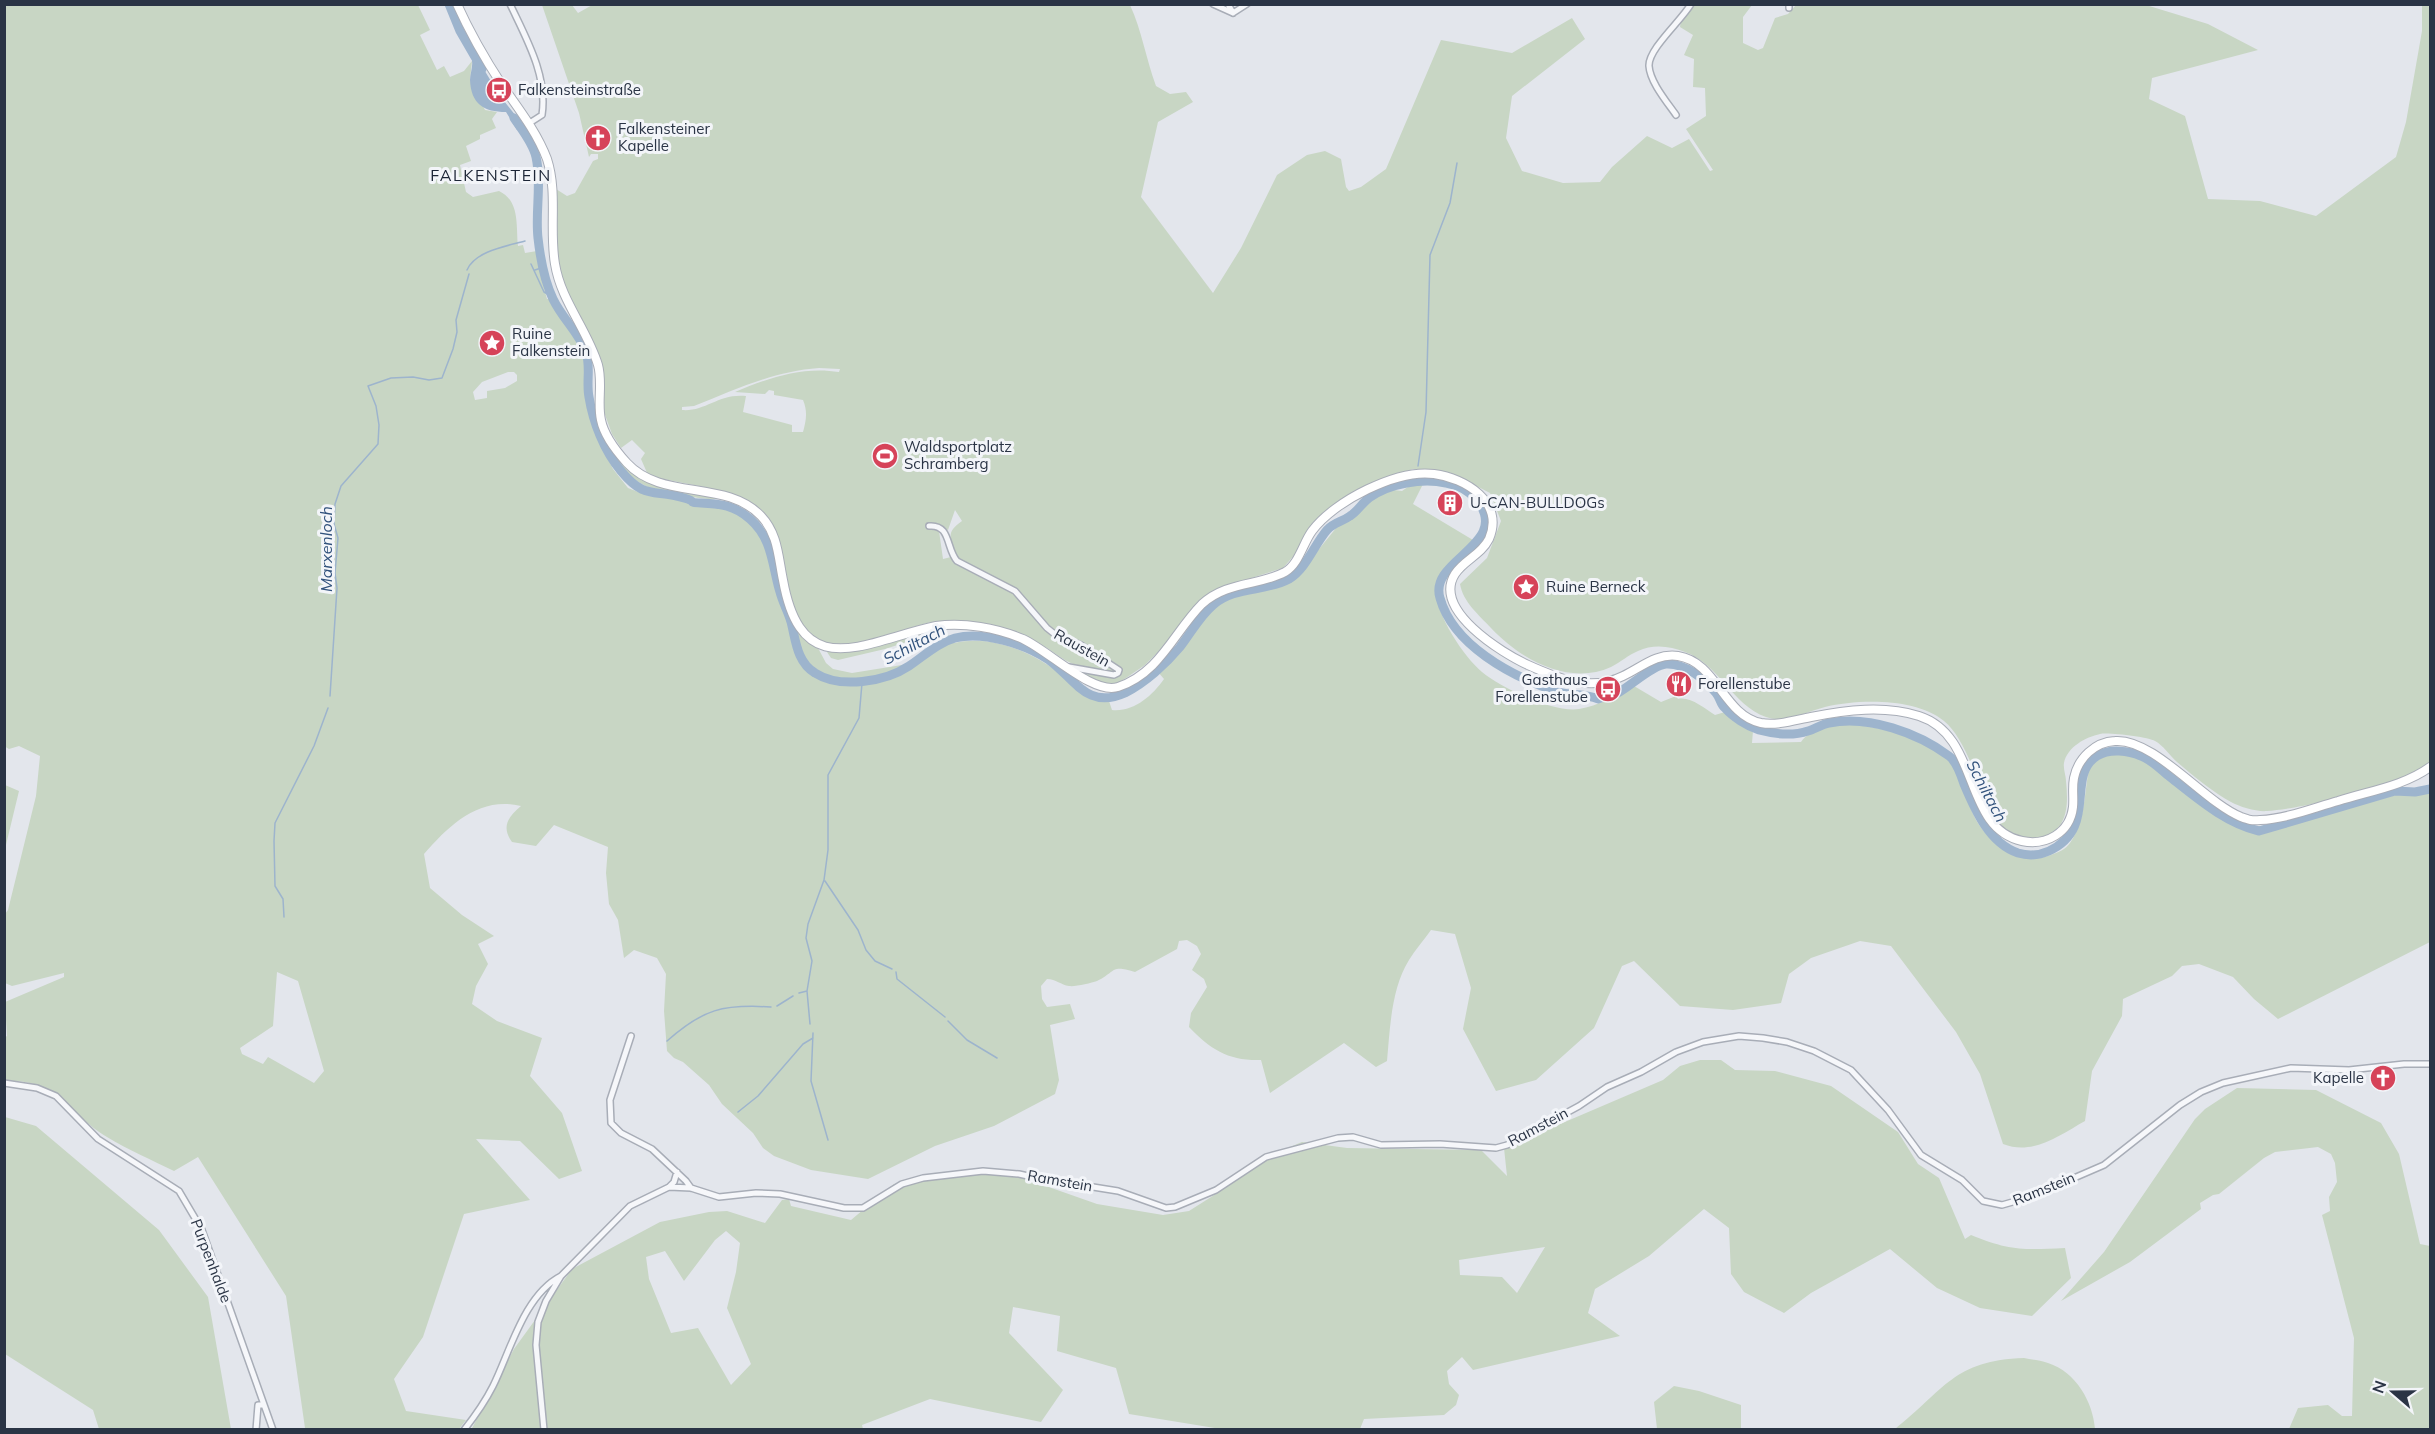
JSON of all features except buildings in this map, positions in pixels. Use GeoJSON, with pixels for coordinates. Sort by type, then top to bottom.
{"type":"FeatureCollection","features":[{"type":"Feature","properties":{"kind":"main road"},"geometry":{"type":"LineString","coordinates":[[457,4],[476,44],[546,156],[553,182],[552,238],[555,267],[561,292],[587,340],[598,367],[601,421],[611,441],[626,463],[648,478],[666,485],[729,498],[745,504],[758,513],[774,534],[788,603],[797,622],[812,641],[823,647],[849,649],[914,630],[949,624],[1004,632],[1035,645],[1085,680],[1107,689],[1132,680],[1166,653],[1190,619],[1212,597],[1244,583],[1287,571],[1293,565],[1312,531],[1331,513],[1374,486],[1392,478],[1430,473],[1451,476],[1467,484],[1485,499],[1489,506],[1492,521],[1489,538],[1481,550],[1454,575],[1450,584],[1450,597],[1452,603],[1480,635],[1507,654],[1565,680],[1595,684],[1623,676],[1650,660],[1681,656],[1692,661],[1713,678],[1737,711],[1762,723],[1786,722],[1866,710],[1918,716],[1933,722],[1951,738],[1958,747],[1976,794],[1991,822],[2001,831],[2016,839],[2027,842],[2049,840],[2065,828],[2073,809],[2073,784],[2078,765],[2089,752],[2112,741],[2136,743],[2234,814],[2253,821],[2281,817],[2408,780],[2430,767]]}},
{"type":"Feature","properties":{"kind":"street"},"geometry":{"type":"LineString","coordinates":[[510,4],[528,42],[543,91],[542,115],[528,124]]}},
{"type":"Feature","properties":{"kind":"street"},"geometry":{"type":"LineString","coordinates":[[1213,4],[1233,13]]}},
{"type":"Feature","properties":{"kind":"street"},"geometry":{"type":"LineString","coordinates":[[1228,4],[1233,13]]}},
{"type":"Feature","properties":{"kind":"street"},"geometry":{"type":"LineString","coordinates":[[1233,13],[1247,4]]}},
{"type":"Feature","properties":{"kind":"street"},"geometry":{"type":"LineString","coordinates":[[1676,115],[1652,77],[1648,65],[1653,52],[1691,4]]}},
{"type":"Feature","properties":{"kind":"street","name":"Raustein"},"geometry":{"type":"LineString","coordinates":[[928,526],[937,526],[947,534],[952,555],[957,561],[1015,591],[1047,628],[1057,636],[1081,645],[1119,670],[1114,675],[1069,667]]}},
{"type":"Feature","properties":{"kind":"street"},"geometry":{"type":"LineString","coordinates":[[631,1036],[610,1100],[611,1123],[621,1133],[652,1149],[691,1188]]}},
{"type":"Feature","properties":{"kind":"street","name":"Ramstein"},"geometry":{"type":"LineString","coordinates":[[561,1276],[630,1206],[669,1187],[691,1188],[719,1197],[756,1193],[780,1194],[844,1208],[862,1208],[902,1184],[923,1178],[983,1171],[1019,1174],[1118,1191],[1166,1208],[1175,1207],[1216,1190],[1266,1157],[1338,1138],[1353,1137],[1381,1145],[1440,1144],[1496,1148],[1507,1145],[1578,1106],[1607,1087],[1641,1072],[1676,1052],[1703,1042],[1739,1036],[1787,1042],[1814,1051],[1851,1070],[1888,1110],[1921,1155],[1962,1180],[1983,1202],[2002,1205],[2030,1197],[2104,1164],[2180,1104],[2223,1083],[2291,1068],[2349,1070],[2404,1064],[2430,1064]]}},
{"type":"Feature","properties":{"kind":"street","name":"Purpenhalde"},"geometry":{"type":"LineString","coordinates":[[4,1083],[37,1088],[56,1096],[98,1139],[179,1191],[202,1230],[273,1430]]}},
{"type":"Feature","properties":{"kind":"street"},"geometry":{"type":"LineString","coordinates":[[669,1187],[674,1182],[676,1172]]}},
{"type":"Feature","properties":{"kind":"street"},"geometry":{"type":"LineString","coordinates":[[464,1430],[493,1386],[517,1327],[549,1282],[561,1276]]}},
{"type":"Feature","properties":{"kind":"street"},"geometry":{"type":"LineString","coordinates":[[544,1430],[537,1374],[538,1322],[546,1301],[561,1276]]}},
{"type":"Feature","properties":{"kind":"street"},"geometry":{"type":"LineString","coordinates":[[256,1430],[258,1405],[263,1405]]}},
{"type":"Feature","properties":{"kind":"green space"},"geometry":{"type":"Polygon","coordinates":[[[594,4],[1130,5],[1156,86],[1170,94],[1186,92],[1193,102],[1158,122],[1141,197],[1213,293],[1241,248],[1277,175],[1307,155],[1325,151],[1341,159],[1346,187],[1349,191],[1361,187],[1386,169],[1441,40],[1512,53],[1572,18],[1585,39],[1512,96],[1506,138],[1522,171],[1563,183],[1600,182],[1612,167],[1647,136],[1672,148],[1689,139],[1710,171],[1713,170],[1686,129],[1706,116],[1705,88],[1693,87],[1694,59],[1684,55],[1693,35],[1680,27],[1681,20],[1692,5],[1752,5],[1743,17],[1743,43],[1758,50],[1763,48],[1775,18],[1788,14],[1796,5],[2146,5],[2208,24],[2258,50],[2152,78],[2149,99],[2185,116],[2208,199],[2260,201],[2316,216],[2396,157],[2406,122],[2422,31],[2422,5],[2430,5],[2430,763],[2398,779],[2352,794],[2304,806],[2258,811],[2239,806],[2218,794],[2174,760],[2155,741],[2128,735],[2100,734],[2078,744],[2066,757],[2064,765],[2067,804],[2060,825],[2055,831],[2041,837],[2030,839],[2018,837],[2006,830],[1997,819],[1955,733],[1944,721],[1932,713],[1903,704],[1870,702],[1839,704],[1789,718],[1774,719],[1754,711],[1707,666],[1697,658],[1679,650],[1667,647],[1644,649],[1631,654],[1611,667],[1595,672],[1579,673],[1546,667],[1516,650],[1477,613],[1464,597],[1460,584],[1487,558],[1501,521],[1490,493],[1453,474],[1413,469],[1372,483],[1330,509],[1312,525],[1297,552],[1283,568],[1226,586],[1204,598],[1172,638],[1145,665],[1114,685],[1096,683],[1075,669],[1082,666],[1066,660],[1030,639],[989,625],[961,621],[933,622],[848,646],[835,646],[823,642],[808,631],[798,616],[779,541],[772,524],[761,510],[750,502],[723,491],[648,475],[641,459],[645,453],[632,440],[621,448],[612,434],[604,412],[601,365],[575,314],[557,269],[556,189],[567,196],[575,193],[593,161],[598,159],[598,154],[591,154],[589,157],[579,113],[542,5],[572,5],[578,13],[594,4]],[[840,369],[802,370],[770,377],[694,406],[682,407],[682,410],[698,408],[728,397],[746,396],[743,412],[792,425],[792,432],[803,432],[806,409],[803,400],[774,395],[774,391],[769,390],[765,394],[735,392],[786,374],[812,371],[839,372],[840,369]],[[955,510],[948,530],[943,528],[937,531],[939,531],[943,559],[955,556],[951,532],[962,521],[955,510]]]}},
{"type":"Feature","properties":{"kind":"green space"},"geometry":{"type":"Polygon","coordinates":[[[5,5],[418,5],[430,30],[420,35],[437,70],[444,66],[450,77],[464,71],[472,61],[470,80],[485,110],[497,112],[492,119],[496,128],[480,135],[480,139],[466,146],[471,161],[460,165],[466,192],[473,197],[499,191],[511,201],[516,214],[518,246],[523,245],[525,253],[537,251],[548,286],[544,288],[547,299],[550,299],[580,346],[586,361],[586,402],[613,469],[628,488],[646,495],[683,499],[695,506],[706,505],[727,509],[753,525],[761,537],[770,562],[773,581],[792,630],[796,627],[818,648],[826,663],[833,669],[852,673],[908,664],[948,635],[954,643],[983,641],[1025,652],[1062,675],[1088,697],[1109,701],[1112,710],[1135,706],[1148,697],[1164,679],[1158,672],[1184,646],[1213,607],[1239,593],[1293,581],[1337,527],[1386,489],[1402,491],[1415,482],[1423,484],[1413,504],[1473,540],[1438,578],[1436,596],[1444,620],[1474,665],[1514,692],[1556,707],[1579,709],[1600,703],[1634,686],[1661,702],[1676,696],[1678,699],[1692,701],[1715,715],[1725,712],[1753,731],[1752,743],[1801,742],[1818,730],[1841,725],[1866,726],[1906,736],[1932,747],[1951,762],[1959,775],[1976,820],[1983,830],[2008,852],[2028,858],[2051,855],[2068,845],[2082,815],[2090,764],[2109,755],[2129,755],[2143,760],[2213,813],[2228,822],[2260,833],[2399,794],[2415,795],[2430,791],[2430,942],[2278,1019],[2233,977],[2199,964],[2182,966],[2172,976],[2123,999],[2122,1016],[2092,1071],[2085,1121],[2056,1138],[2036,1146],[2014,1147],[2003,1144],[1980,1074],[1956,1032],[1891,946],[1860,941],[1811,958],[1789,974],[1781,1003],[1733,1010],[1680,1006],[1634,961],[1622,966],[1594,1028],[1536,1080],[1496,1091],[1463,1029],[1471,988],[1455,934],[1431,930],[1409,960],[1398,984],[1392,1009],[1387,1061],[1376,1067],[1344,1043],[1270,1093],[1261,1060],[1239,1058],[1221,1052],[1205,1042],[1189,1027],[1191,1013],[1207,987],[1204,979],[1192,970],[1201,954],[1197,946],[1187,940],[1179,941],[1177,949],[1135,972],[1117,969],[1097,981],[1075,986],[1047,979],[1041,986],[1042,999],[1047,1007],[1070,1004],[1075,1019],[1050,1025],[1059,1080],[1055,1094],[994,1126],[935,1146],[868,1179],[811,1170],[774,1156],[763,1148],[753,1133],[722,1104],[709,1085],[667,1051],[664,1011],[666,974],[657,958],[634,950],[624,958],[618,920],[609,904],[606,873],[608,847],[554,825],[536,846],[512,842],[507,832],[508,822],[521,806],[492,805],[479,809],[455,823],[424,854],[430,888],[462,915],[494,936],[478,944],[488,964],[476,986],[472,1004],[497,1021],[542,1038],[530,1076],[562,1113],[582,1171],[559,1179],[520,1141],[476,1139],[530,1200],[464,1214],[423,1337],[394,1379],[406,1411],[466,1420],[459,1429],[307,1430],[286,1296],[198,1157],[174,1171],[132,1151],[93,1128],[52,1092],[24,1082],[5,1081],[4,1038],[7,1036],[5,1002],[64,977],[64,973],[12,986],[5,983],[5,914],[8,910],[36,796],[40,756],[19,746],[9,749],[4,746],[5,5]],[[514,372],[482,382],[473,392],[475,400],[487,398],[487,391],[505,388],[517,381],[517,375],[514,372]],[[277,972],[273,1026],[240,1048],[242,1054],[263,1064],[268,1057],[314,1083],[324,1071],[298,981],[277,972]]]}},
{"type":"Feature","properties":{"kind":"green space"},"geometry":{"type":"Polygon","coordinates":[[[610,446],[637,476],[655,484],[718,499],[663,492],[643,485],[628,474],[608,447],[610,446]]]}},
{"type":"Feature","properties":{"kind":"green space"},"geometry":{"type":"Polygon","coordinates":[[[923,631],[925,636],[885,649],[838,660],[831,658],[827,652],[863,648],[923,631]]]}},
{"type":"Feature","properties":{"kind":"green space"},"geometry":{"type":"Polygon","coordinates":[[[5,785],[19,791],[5,849],[5,785]]]}},
{"type":"Feature","properties":{"kind":"green space"},"geometry":{"type":"Polygon","coordinates":[[[1700,1060],[1721,1060],[1735,1070],[1775,1071],[1831,1086],[1898,1132],[1918,1164],[1939,1178],[1965,1239],[1971,1235],[2007,1247],[2065,1248],[2071,1278],[2032,1316],[1980,1308],[1937,1288],[1890,1249],[1811,1293],[1784,1313],[1744,1292],[1731,1274],[1729,1228],[1704,1209],[1649,1256],[1595,1289],[1588,1313],[1620,1336],[1473,1370],[1462,1357],[1447,1371],[1449,1384],[1459,1395],[1456,1405],[1444,1415],[1364,1419],[1360,1429],[1227,1430],[1129,1414],[1116,1368],[1057,1351],[1060,1316],[1013,1307],[1009,1333],[1063,1390],[1041,1422],[930,1399],[862,1425],[863,1429],[471,1430],[514,1349],[572,1269],[660,1222],[709,1212],[727,1211],[765,1223],[782,1200],[789,1199],[791,1206],[851,1220],[894,1184],[1003,1171],[1097,1204],[1163,1215],[1189,1211],[1266,1157],[1302,1142],[1347,1148],[1481,1150],[1507,1176],[1504,1148],[1663,1080],[1680,1066],[1700,1060]],[[726,1231],[715,1240],[684,1281],[665,1251],[646,1257],[649,1279],[671,1333],[698,1328],[731,1385],[751,1364],[727,1308],[740,1243],[726,1231]],[[1545,1247],[1459,1260],[1460,1275],[1502,1277],[1517,1293],[1545,1247]]]}},
{"type":"Feature","properties":{"kind":"green space"},"geometry":{"type":"Polygon","coordinates":[[[2237,1088],[2316,1090],[2381,1123],[2399,1154],[2420,1244],[2430,1246],[2430,1429],[2289,1429],[2298,1408],[2328,1405],[2342,1416],[2352,1416],[2354,1338],[2322,1215],[2330,1211],[2329,1197],[2337,1182],[2335,1163],[2331,1154],[2318,1147],[2275,1152],[2264,1158],[2219,1194],[2200,1203],[2201,1209],[2130,1262],[2061,1301],[2104,1252],[2195,1119],[2205,1109],[2237,1088]]]}},
{"type":"Feature","properties":{"kind":"green space"},"geometry":{"type":"Polygon","coordinates":[[[5,1117],[36,1126],[159,1230],[208,1297],[231,1429],[99,1429],[93,1410],[5,1354],[5,1117]]]}},
{"type":"Feature","properties":{"kind":"green space"},"geometry":{"type":"Polygon","coordinates":[[[2024,1358],[2058,1367],[2075,1381],[2087,1399],[2095,1429],[1895,1429],[1939,1390],[1965,1371],[1981,1364],[2024,1358]]]}},
{"type":"Feature","properties":{"kind":"green space"},"geometry":{"type":"Polygon","coordinates":[[[1674,1386],[1699,1391],[1741,1405],[1741,1429],[1657,1429],[1654,1402],[1674,1386]]]}},
{"type":"Feature","properties":{"kind":"water"},"geometry":{"type":"Polygon","coordinates":[[[477,58],[500,96],[520,121],[521,125],[517,130],[506,112],[485,108],[476,101],[470,80],[472,61],[477,58]]]}},
{"type":"Feature","properties":{"kind":"waterway","name":"Schiltach"},"geometry":{"type":"LineString","coordinates":[[449,4],[460,31],[482,69]]}},
{"type":"Feature","properties":{"kind":"waterway","name":"Schiltach"},"geometry":{"type":"LineString","coordinates":[[514,118],[535,152],[538,167],[538,238],[545,277],[557,306],[586,352],[591,407],[596,426],[609,455],[629,480],[643,490],[673,495],[694,502],[727,506],[744,514],[758,527],[771,553],[781,596],[790,618],[801,658],[809,669],[825,678],[862,682],[888,676],[899,672],[948,640],[979,636],[1004,640],[1039,654],[1091,695],[1101,698],[1125,693],[1148,679],[1162,666],[1213,605],[1231,595],[1289,579],[1305,563],[1327,530],[1353,514],[1369,498],[1396,485],[1427,481],[1455,485],[1467,491],[1477,500],[1485,516],[1484,529],[1478,540],[1446,573],[1440,584],[1440,598],[1457,630],[1470,644],[1503,667],[1520,677],[1555,691],[1598,699],[1616,694],[1660,665],[1673,664],[1700,677],[1716,693],[1728,711],[1745,724],[1759,730],[1796,734],[1826,724],[1844,721],[1876,724],[1908,733],[1937,748],[1952,759],[1973,804],[1991,834],[1999,842],[2018,853],[2030,855],[2042,853],[2064,841],[2073,829],[2078,816],[2083,776],[2088,765],[2102,753],[2113,751],[2136,754],[2145,758],[2212,809],[2235,822],[2259,831],[2395,791],[2415,792],[2430,789]]}},
{"type":"Feature","properties":{"kind":"waterway"},"geometry":{"type":"LineString","coordinates":[[1418,466],[1426,412],[1430,255],[1450,203],[1457,163]]}},
{"type":"Feature","properties":{"kind":"waterway","name":"Marxenloch"},"geometry":{"type":"LineString","coordinates":[[467,270],[477,258],[484,254],[525,241]]}},
{"type":"Feature","properties":{"kind":"waterway"},"geometry":{"type":"LineString","coordinates":[[531,264],[544,292],[551,296]]}},
{"type":"Feature","properties":{"kind":"waterway"},"geometry":{"type":"LineString","coordinates":[[535,270],[544,267]]}},
{"type":"Feature","properties":{"kind":"waterway","name":"Marxenloch"},"geometry":{"type":"LineString","coordinates":[[330,696],[337,588],[335,573],[338,538],[334,524],[335,504],[341,486],[378,444],[379,425],[376,406],[368,386],[391,378],[413,377],[429,380],[442,378],[453,349],[457,332],[456,320],[469,274]]}},
{"type":"Feature","properties":{"kind":"waterway"},"geometry":{"type":"LineString","coordinates":[[810,1024],[807,991],[812,961],[806,938],[808,924],[824,880],[828,850],[828,775],[859,718],[862,683]]}},
{"type":"Feature","properties":{"kind":"waterway","name":"Marxenloch"},"geometry":{"type":"LineString","coordinates":[[284,917],[283,899],[275,886],[275,823],[314,746],[328,708]]}},
{"type":"Feature","properties":{"kind":"waterway"},"geometry":{"type":"LineString","coordinates":[[825,881],[858,930],[866,950],[875,961],[892,969]]}},
{"type":"Feature","properties":{"kind":"waterway"},"geometry":{"type":"LineString","coordinates":[[896,972],[897,979],[945,1017]]}},
{"type":"Feature","properties":{"kind":"waterway"},"geometry":{"type":"LineString","coordinates":[[799,993],[807,991]]}},
{"type":"Feature","properties":{"kind":"waterway"},"geometry":{"type":"LineString","coordinates":[[777,1006],[793,996]]}},
{"type":"Feature","properties":{"kind":"waterway"},"geometry":{"type":"LineString","coordinates":[[667,1041],[692,1022],[714,1011],[754,1006],[771,1007]]}},
{"type":"Feature","properties":{"kind":"waterway"},"geometry":{"type":"LineString","coordinates":[[948,1021],[967,1040],[997,1058]]}},
{"type":"Feature","properties":{"kind":"waterway"},"geometry":{"type":"LineString","coordinates":[[813,1033],[811,1081],[828,1140]]}},
{"type":"Feature","properties":{"kind":"waterway"},"geometry":{"type":"LineString","coordinates":[[738,1112],[758,1096],[803,1044],[813,1038]]}},
{"type":"Feature","properties":{"kind":"place","name":"Falkensteinstraße"},"geometry":{"type":"Point","coordinates":[499,90]}},
{"type":"Feature","properties":{"kind":"place","name":"Falkensteiner Kapelle"},"geometry":{"type":"Point","coordinates":[598,138]}},
{"type":"Feature","properties":{"kind":"place","name":"Ruine Falkenstein"},"geometry":{"type":"Point","coordinates":[492,343]}},
{"type":"Feature","properties":{"kind":"place","name":"Waldsportplatz Schramberg"},"geometry":{"type":"Point","coordinates":[885,456]}},
{"type":"Feature","properties":{"kind":"place","name":"U-CAN-BULLDOGs"},"geometry":{"type":"Point","coordinates":[1450,503]}},
{"type":"Feature","properties":{"kind":"place","name":"Ruine Berneck"},"geometry":{"type":"Point","coordinates":[1526,587]}},
{"type":"Feature","properties":{"kind":"place","name":"Forellenstube"},"geometry":{"type":"Point","coordinates":[1679,684]}},
{"type":"Feature","properties":{"kind":"place","name":"Gasthaus Forellenstube"},"geometry":{"type":"Point","coordinates":[1608,689]}},
{"type":"Feature","properties":{"kind":"place","name":"Kapelle"},"geometry":{"type":"Point","coordinates":[2383,1078]}},
{"type":"Feature","properties":{"kind":"district","name":"FALKENSTEIN"},"geometry":{"type":"Point","coordinates":[491,175]}}]}
